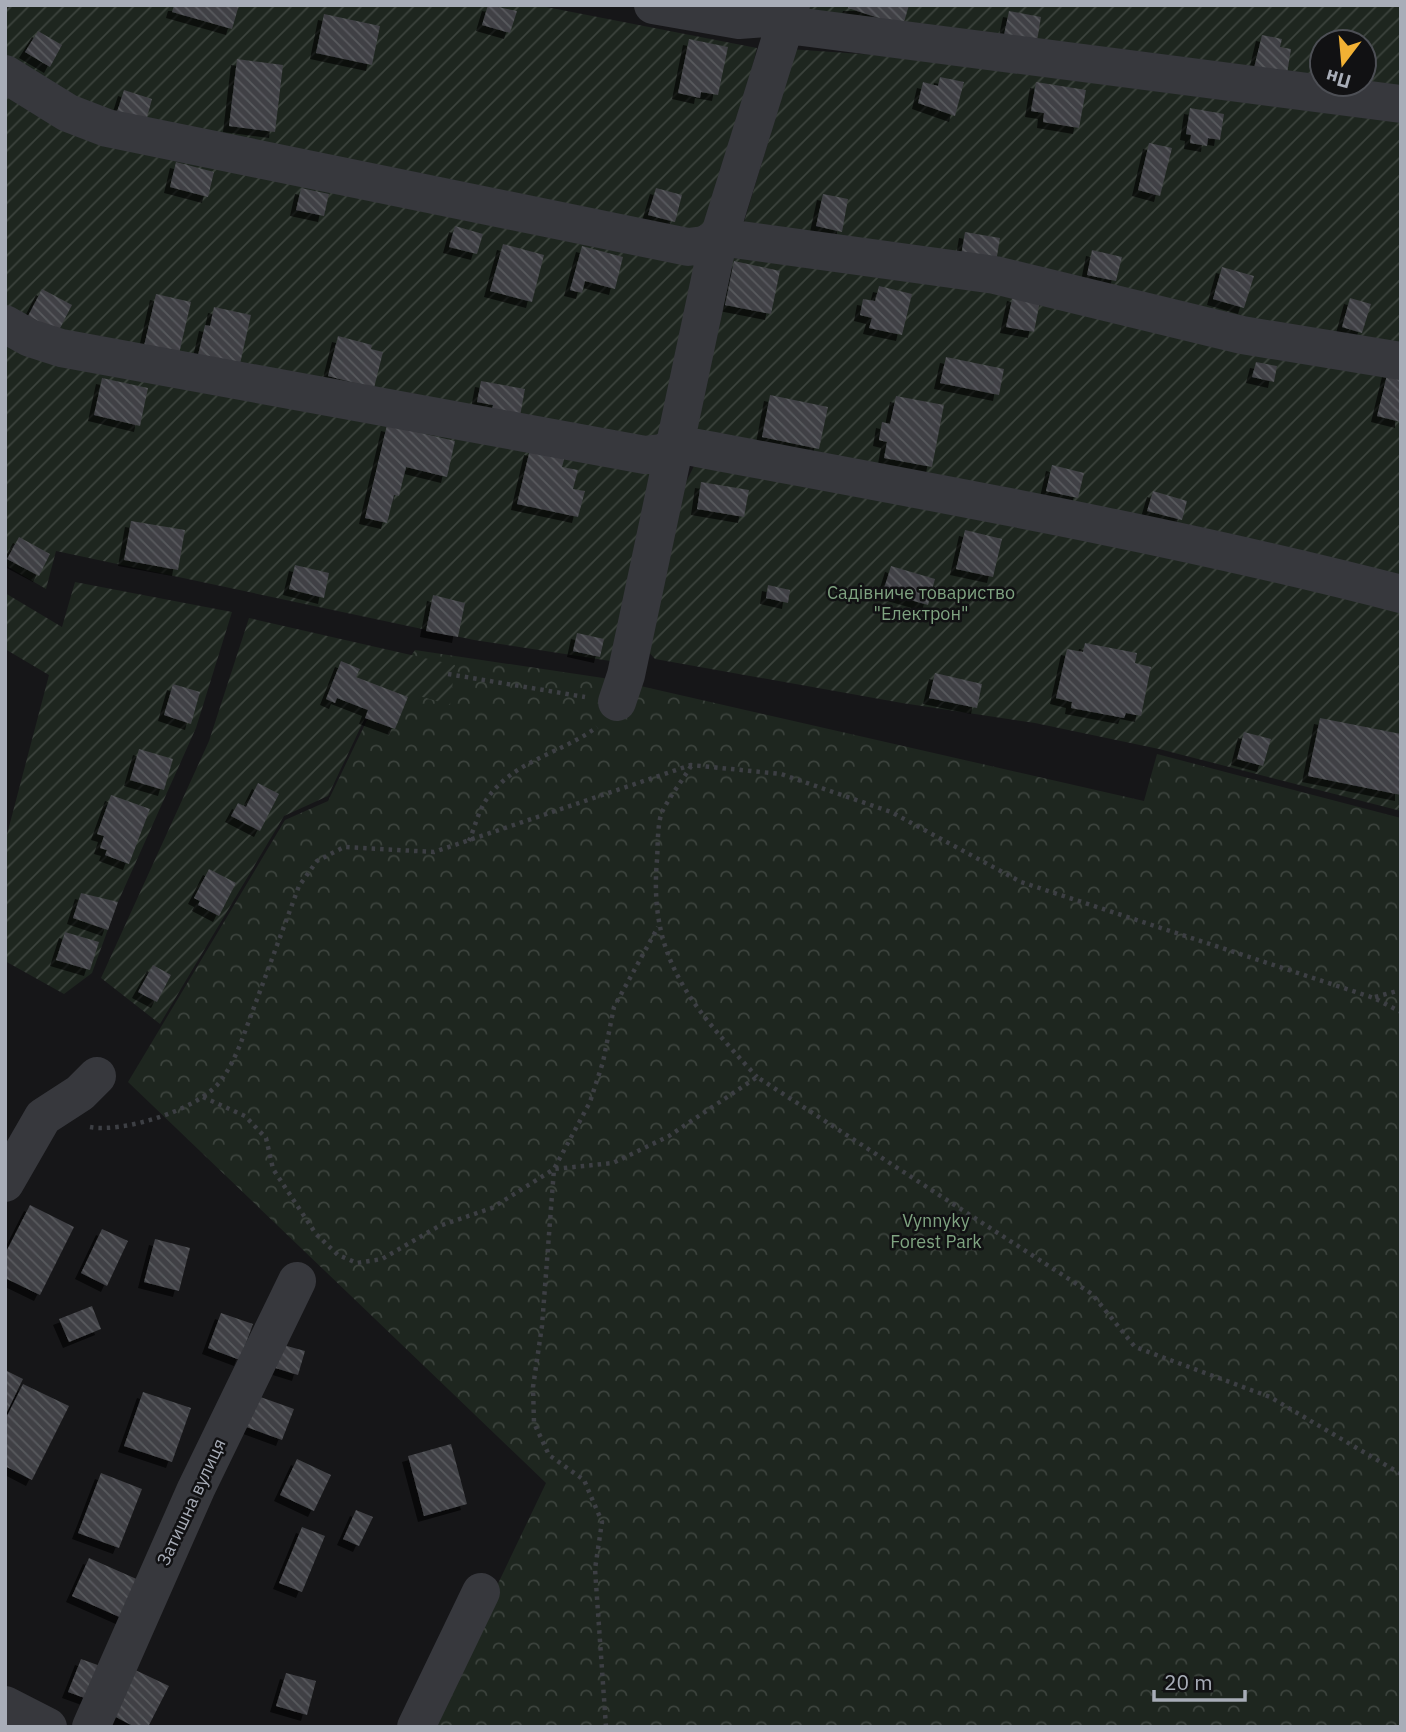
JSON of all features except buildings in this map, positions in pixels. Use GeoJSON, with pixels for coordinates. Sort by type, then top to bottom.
{"type":"FeatureCollection","features":[{"type":"Feature","properties":{"kind":"street"},"geometry":{"type":"LineString","coordinates":[[653,5],[739,20],[789,15],[1401,104]]}},
{"type":"Feature","properties":{"kind":"street"},"geometry":{"type":"LineString","coordinates":[[617,702],[626,675],[719,237],[789,15]]}},
{"type":"Feature","properties":{"kind":"street"},"geometry":{"type":"LineString","coordinates":[[5,74],[68,113],[107,128],[688,247],[704,245],[719,237],[995,275],[1242,335],[1401,361]]}},
{"type":"Feature","properties":{"kind":"street"},"geometry":{"type":"LineString","coordinates":[[5,324],[30,338],[61,348],[632,453],[663,453],[676,444],[968,497],[1271,560],[1401,594]]}},
{"type":"Feature","properties":{"kind":"street"},"geometry":{"type":"LineString","coordinates":[[5,1183],[43,1117],[80,1093],[97,1076]]}},
{"type":"Feature","properties":{"kind":"street","name":"Затишна вулиця"},"geometry":{"type":"LineString","coordinates":[[91,1727],[196,1489],[298,1281]]}},
{"type":"Feature","properties":{"kind":"street"},"geometry":{"type":"LineString","coordinates":[[416,1727],[481,1592]]}},
{"type":"Feature","properties":{"kind":"street"},"geometry":{"type":"LineString","coordinates":[[5,1705],[48,1727]]}},
{"type":"Feature","properties":{"kind":"path"},"geometry":{"type":"LineString","coordinates":[[448,674],[617,702],[607,719],[573,745],[534,759],[507,777],[487,798],[469,841]]}},
{"type":"Feature","properties":{"kind":"path"},"geometry":{"type":"LineString","coordinates":[[691,765],[661,814],[655,882],[658,927],[674,972],[699,1014],[757,1077],[1092,1294],[1135,1347],[1270,1397],[1401,1474]]}},
{"type":"Feature","properties":{"kind":"path"},"geometry":{"type":"LineString","coordinates":[[43,1117],[97,1128],[149,1121],[203,1097],[231,1066],[299,886],[317,861],[344,847],[434,852],[691,765],[781,774],[891,812],[1021,882],[1374,998],[1401,1012]]}},
{"type":"Feature","properties":{"kind":"path"},"geometry":{"type":"LineString","coordinates":[[606,1727],[595,1569],[602,1522],[584,1480],[549,1455],[534,1423],[533,1387],[542,1326],[554,1169],[590,1102],[603,1062],[614,1007],[658,927]]}},
{"type":"Feature","properties":{"kind":"path"},"geometry":{"type":"LineString","coordinates":[[1374,998],[1401,990]]}},
{"type":"Feature","properties":{"kind":"path"},"geometry":{"type":"LineString","coordinates":[[203,1097],[245,1116],[266,1138],[273,1169],[316,1234],[338,1255],[357,1263],[382,1259],[439,1226],[492,1208],[554,1169],[612,1163],[669,1136],[757,1077]]}},
{"type":"Feature","properties":{"kind":"green space"},"geometry":{"type":"Polygon","coordinates":[[[5,5],[536,5],[757,48],[712,227],[690,236],[91,115],[5,62],[5,5]]]}},
{"type":"Feature","properties":{"kind":"green space"},"geometry":{"type":"Polygon","coordinates":[[[804,5],[1401,5],[1401,94],[1378,91],[1378,28],[1308,28],[1308,82],[1051,50],[923,38],[810,17],[804,5]]]}},
{"type":"Feature","properties":{"kind":"green space"},"geometry":{"type":"Polygon","coordinates":[[[789,49],[905,57],[1401,120],[1401,354],[744,222],[769,139],[789,49]]]}},
{"type":"Feature","properties":{"kind":"green space"},"geometry":{"type":"Polygon","coordinates":[[[5,86],[704,261],[656,444],[96,342],[5,311],[5,86]]]}},
{"type":"Feature","properties":{"kind":"green space"},"geometry":{"type":"Polygon","coordinates":[[[730,250],[864,263],[1401,369],[1401,586],[693,440],[730,250]]]}},
{"type":"Feature","properties":{"kind":"green space"},"geometry":{"type":"Polygon","coordinates":[[[5,333],[659,474],[617,662],[474,640],[56,551],[46,589],[5,565],[5,333]]]}},
{"type":"Feature","properties":{"kind":"green space","name":"Садівниче товариство \"Електрон\""},"geometry":{"type":"Polygon","coordinates":[[[694,466],[811,480],[1401,603],[1401,811],[1159,749],[1035,723],[902,703],[655,659],[645,648],[685,484],[694,466]]]}},
{"type":"Feature","properties":{"kind":"green space"},"geometry":{"type":"Polygon","coordinates":[[[75,582],[232,612],[196,728],[118,902],[92,973],[64,994],[5,961],[5,842],[49,675],[5,649],[5,593],[62,627],[75,582]]]}},
{"type":"Feature","properties":{"kind":"green space"},"geometry":{"type":"Polygon","coordinates":[[[249,618],[455,665],[450,705],[416,695],[408,697],[395,729],[365,718],[328,796],[284,816],[160,1024],[101,978],[209,741],[249,618]]]}},
{"type":"Feature","properties":{"kind":"green space","name":"Vynnyky Forest Park"},"geometry":{"type":"Polygon","coordinates":[[[415,650],[610,679],[1144,801],[1157,754],[1401,818],[1401,1727],[423,1727],[493,1594],[546,1483],[128,1082],[285,820],[328,801],[368,718],[415,650]]]}}]}
